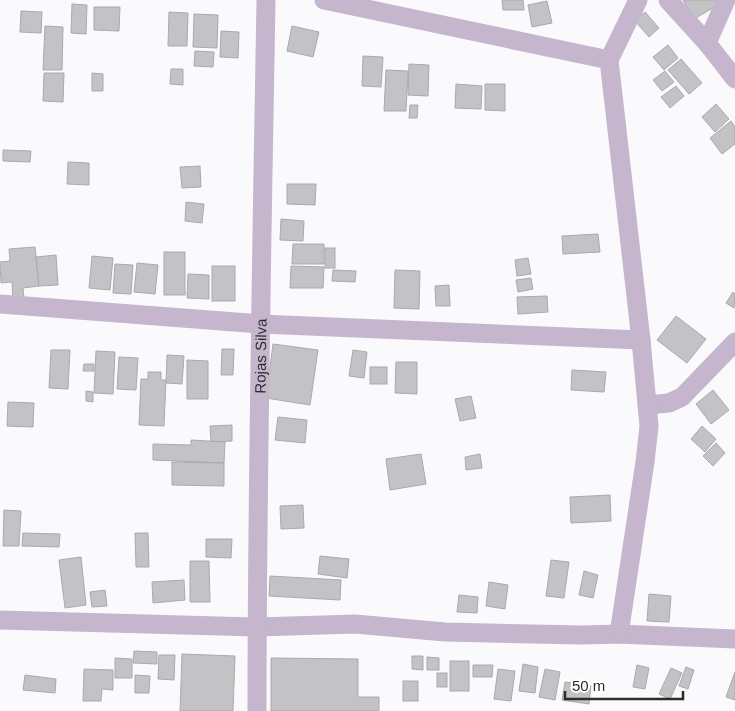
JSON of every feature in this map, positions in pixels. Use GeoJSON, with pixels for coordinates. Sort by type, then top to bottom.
{"type":"FeatureCollection","features":[{"type":"Feature","properties":{"kind":"street","name":"Rojas Silva"},"geometry":{"type":"LineString","coordinates":[[257,711],[266,0]]}},
{"type":"Feature","properties":{"kind":"street"},"geometry":{"type":"LineString","coordinates":[[324,0],[608,60]]}},
{"type":"Feature","properties":{"kind":"street"},"geometry":{"type":"LineString","coordinates":[[620,634],[645,462],[648,426],[641,340],[608,60],[638,0]]}},
{"type":"Feature","properties":{"kind":"street"},"geometry":{"type":"LineString","coordinates":[[668,0],[707,43],[735,79]]}},
{"type":"Feature","properties":{"kind":"street"},"geometry":{"type":"LineString","coordinates":[[707,43],[726,0]]}},
{"type":"Feature","properties":{"kind":"street"},"geometry":{"type":"LineString","coordinates":[[0,304],[261,324],[641,340]]}},
{"type":"Feature","properties":{"kind":"street"},"geometry":{"type":"LineString","coordinates":[[647,405],[669,403],[682,397],[735,342]]}},
{"type":"Feature","properties":{"kind":"street"},"geometry":{"type":"LineString","coordinates":[[0,620],[257,627],[355,624],[445,632],[620,634],[735,639]]}},
{"type":"Feature","properties":{"kind":"building"},"geometry":{"type":"Polygon","coordinates":[[[502,0],[523,0],[524,10],[503,10],[502,0]]]}},
{"type":"Feature","properties":{"kind":"building"},"geometry":{"type":"Polygon","coordinates":[[[683,0],[715,0],[718,5],[694,19],[683,0]]]}},
{"type":"Feature","properties":{"kind":"building"},"geometry":{"type":"Polygon","coordinates":[[[547,1],[552,23],[532,27],[528,5],[547,1]]]}},
{"type":"Feature","properties":{"kind":"building"},"geometry":{"type":"Polygon","coordinates":[[[72,4],[87,5],[86,34],[71,33],[72,4]]]}},
{"type":"Feature","properties":{"kind":"building"},"geometry":{"type":"Polygon","coordinates":[[[94,7],[120,7],[119,31],[94,30],[94,7]]]}},
{"type":"Feature","properties":{"kind":"building"},"geometry":{"type":"Polygon","coordinates":[[[21,11],[42,12],[41,33],[20,32],[21,11]]]}},
{"type":"Feature","properties":{"kind":"building"},"geometry":{"type":"Polygon","coordinates":[[[169,12],[188,13],[187,46],[168,46],[169,12]]]}},
{"type":"Feature","properties":{"kind":"building"},"geometry":{"type":"Polygon","coordinates":[[[645,12],[659,28],[649,37],[635,21],[645,12]]]}},
{"type":"Feature","properties":{"kind":"building"},"geometry":{"type":"Polygon","coordinates":[[[194,14],[218,15],[217,48],[193,47],[194,14]]]}},
{"type":"Feature","properties":{"kind":"building"},"geometry":{"type":"Polygon","coordinates":[[[45,26],[63,27],[62,70],[43,70],[45,26]]]}},
{"type":"Feature","properties":{"kind":"building"},"geometry":{"type":"Polygon","coordinates":[[[292,26],[319,32],[313,57],[287,51],[292,26]]]}},
{"type":"Feature","properties":{"kind":"building"},"geometry":{"type":"Polygon","coordinates":[[[221,31],[239,32],[238,58],[220,57],[221,31]]]}},
{"type":"Feature","properties":{"kind":"building"},"geometry":{"type":"Polygon","coordinates":[[[668,45],[678,58],[664,70],[653,57],[668,45]]]}},
{"type":"Feature","properties":{"kind":"building"},"geometry":{"type":"Polygon","coordinates":[[[195,51],[214,52],[213,67],[194,66],[195,51]]]}},
{"type":"Feature","properties":{"kind":"building"},"geometry":{"type":"Polygon","coordinates":[[[363,56],[383,57],[381,87],[362,86],[363,56]]]}},
{"type":"Feature","properties":{"kind":"building"},"geometry":{"type":"Polygon","coordinates":[[[681,59],[702,83],[689,94],[668,70],[681,59]]]}},
{"type":"Feature","properties":{"kind":"building"},"geometry":{"type":"Polygon","coordinates":[[[409,64],[429,65],[428,96],[408,95],[409,64]]]}},
{"type":"Feature","properties":{"kind":"building"},"geometry":{"type":"Polygon","coordinates":[[[171,69],[183,69],[183,85],[170,84],[171,69]]]}},
{"type":"Feature","properties":{"kind":"building"},"geometry":{"type":"Polygon","coordinates":[[[386,70],[408,71],[406,111],[384,111],[386,70]]]}},
{"type":"Feature","properties":{"kind":"building"},"geometry":{"type":"Polygon","coordinates":[[[665,71],[674,82],[662,91],[653,80],[665,71]]]}},
{"type":"Feature","properties":{"kind":"building"},"geometry":{"type":"Polygon","coordinates":[[[44,73],[64,73],[63,102],[43,101],[44,73]]]}},
{"type":"Feature","properties":{"kind":"building"},"geometry":{"type":"Polygon","coordinates":[[[92,73],[103,74],[103,91],[92,91],[92,73]]]}},
{"type":"Feature","properties":{"kind":"building"},"geometry":{"type":"Polygon","coordinates":[[[456,84],[482,86],[481,109],[455,108],[456,84]]]}},
{"type":"Feature","properties":{"kind":"building"},"geometry":{"type":"Polygon","coordinates":[[[485,84],[505,84],[505,111],[485,110],[485,84]]]}},
{"type":"Feature","properties":{"kind":"building"},"geometry":{"type":"Polygon","coordinates":[[[676,86],[684,96],[670,108],[661,97],[676,86]]]}},
{"type":"Feature","properties":{"kind":"building"},"geometry":{"type":"Polygon","coordinates":[[[716,104],[729,119],[715,132],[702,117],[716,104]]]}},
{"type":"Feature","properties":{"kind":"building"},"geometry":{"type":"Polygon","coordinates":[[[410,105],[418,105],[417,118],[409,118],[410,105]]]}},
{"type":"Feature","properties":{"kind":"building"},"geometry":{"type":"Polygon","coordinates":[[[731,121],[735,127],[735,144],[722,154],[710,138],[731,121]]]}},
{"type":"Feature","properties":{"kind":"building"},"geometry":{"type":"Polygon","coordinates":[[[3,150],[31,151],[30,162],[3,161],[3,150]]]}},
{"type":"Feature","properties":{"kind":"building"},"geometry":{"type":"Polygon","coordinates":[[[68,162],[89,163],[89,185],[67,184],[68,162]]]}},
{"type":"Feature","properties":{"kind":"building"},"geometry":{"type":"Polygon","coordinates":[[[200,166],[201,187],[182,188],[180,167],[200,166]]]}},
{"type":"Feature","properties":{"kind":"building"},"geometry":{"type":"Polygon","coordinates":[[[287,184],[316,184],[315,205],[287,204],[287,184]]]}},
{"type":"Feature","properties":{"kind":"building"},"geometry":{"type":"Polygon","coordinates":[[[186,202],[204,204],[202,223],[185,221],[186,202]]]}},
{"type":"Feature","properties":{"kind":"building"},"geometry":{"type":"Polygon","coordinates":[[[281,219],[304,221],[303,241],[280,240],[281,219]]]}},
{"type":"Feature","properties":{"kind":"building"},"geometry":{"type":"Polygon","coordinates":[[[598,234],[600,252],[563,254],[562,236],[598,234]]]}},
{"type":"Feature","properties":{"kind":"building"},"geometry":{"type":"Polygon","coordinates":[[[293,244],[324,244],[324,264],[292,264],[293,244]]]}},
{"type":"Feature","properties":{"kind":"building"},"geometry":{"type":"Polygon","coordinates":[[[35,247],[39,286],[23,288],[24,299],[13,300],[12,282],[1,283],[0,262],[10,261],[9,249],[35,247]]]}},
{"type":"Feature","properties":{"kind":"building"},"geometry":{"type":"Polygon","coordinates":[[[325,248],[335,248],[335,268],[325,268],[325,248]]]}},
{"type":"Feature","properties":{"kind":"building"},"geometry":{"type":"Polygon","coordinates":[[[164,252],[185,252],[185,295],[164,295],[164,252]]]}},
{"type":"Feature","properties":{"kind":"building"},"geometry":{"type":"Polygon","coordinates":[[[56,255],[58,285],[39,286],[36,257],[56,255]]]}},
{"type":"Feature","properties":{"kind":"building"},"geometry":{"type":"Polygon","coordinates":[[[92,256],[113,258],[110,290],[89,288],[92,256]]]}},
{"type":"Feature","properties":{"kind":"building"},"geometry":{"type":"Polygon","coordinates":[[[528,258],[531,274],[517,276],[515,260],[528,258]]]}},
{"type":"Feature","properties":{"kind":"building"},"geometry":{"type":"Polygon","coordinates":[[[137,263],[158,265],[155,294],[134,292],[137,263]]]}},
{"type":"Feature","properties":{"kind":"building"},"geometry":{"type":"Polygon","coordinates":[[[115,264],[133,265],[131,294],[113,293],[115,264]]]}},
{"type":"Feature","properties":{"kind":"building"},"geometry":{"type":"Polygon","coordinates":[[[212,266],[235,266],[235,301],[212,301],[212,266]]]}},
{"type":"Feature","properties":{"kind":"building"},"geometry":{"type":"Polygon","coordinates":[[[291,266],[324,267],[323,288],[290,288],[291,266]]]}},
{"type":"Feature","properties":{"kind":"building"},"geometry":{"type":"Polygon","coordinates":[[[333,270],[356,271],[355,282],[332,281],[333,270]]]}},
{"type":"Feature","properties":{"kind":"building"},"geometry":{"type":"Polygon","coordinates":[[[395,270],[420,271],[419,309],[394,308],[395,270]]]}},
{"type":"Feature","properties":{"kind":"building"},"geometry":{"type":"Polygon","coordinates":[[[188,274],[209,275],[209,299],[187,298],[188,274]]]}},
{"type":"Feature","properties":{"kind":"building"},"geometry":{"type":"Polygon","coordinates":[[[531,278],[533,289],[518,292],[516,280],[531,278]]]}},
{"type":"Feature","properties":{"kind":"building"},"geometry":{"type":"Polygon","coordinates":[[[449,285],[450,306],[436,306],[435,286],[449,285]]]}},
{"type":"Feature","properties":{"kind":"building"},"geometry":{"type":"Polygon","coordinates":[[[733,292],[735,294],[734,308],[726,303],[733,292]]]}},
{"type":"Feature","properties":{"kind":"building"},"geometry":{"type":"Polygon","coordinates":[[[547,296],[548,312],[518,314],[517,297],[547,296]]]}},
{"type":"Feature","properties":{"kind":"building"},"geometry":{"type":"Polygon","coordinates":[[[676,316],[706,339],[687,363],[657,340],[676,316]]]}},
{"type":"Feature","properties":{"kind":"building"},"geometry":{"type":"Polygon","coordinates":[[[273,344],[318,350],[310,405],[266,398],[273,344]]]}},
{"type":"Feature","properties":{"kind":"building"},"geometry":{"type":"Polygon","coordinates":[[[222,349],[234,349],[233,375],[221,375],[222,349]]]}},
{"type":"Feature","properties":{"kind":"building"},"geometry":{"type":"Polygon","coordinates":[[[51,350],[70,350],[68,389],[49,388],[51,350]]]}},
{"type":"Feature","properties":{"kind":"building"},"geometry":{"type":"Polygon","coordinates":[[[353,350],[367,352],[364,378],[349,376],[353,350]]]}},
{"type":"Feature","properties":{"kind":"building"},"geometry":{"type":"Polygon","coordinates":[[[96,351],[115,352],[113,394],[94,393],[96,351]]]}},
{"type":"Feature","properties":{"kind":"building"},"geometry":{"type":"Polygon","coordinates":[[[167,355],[184,356],[182,384],[166,383],[167,355]]]}},
{"type":"Feature","properties":{"kind":"building"},"geometry":{"type":"Polygon","coordinates":[[[119,357],[138,358],[136,390],[117,389],[119,357]]]}},
{"type":"Feature","properties":{"kind":"building"},"geometry":{"type":"Polygon","coordinates":[[[187,360],[208,361],[208,399],[187,399],[187,360]]]}},
{"type":"Feature","properties":{"kind":"building"},"geometry":{"type":"Polygon","coordinates":[[[396,362],[417,362],[417,394],[395,393],[396,362]]]}},
{"type":"Feature","properties":{"kind":"building"},"geometry":{"type":"Polygon","coordinates":[[[84,364],[94,364],[94,371],[83,371],[84,364]]]}},
{"type":"Feature","properties":{"kind":"building"},"geometry":{"type":"Polygon","coordinates":[[[370,367],[387,367],[387,384],[370,384],[370,367]]]}},
{"type":"Feature","properties":{"kind":"building"},"geometry":{"type":"Polygon","coordinates":[[[572,370],[606,372],[604,392],[571,390],[572,370]]]}},
{"type":"Feature","properties":{"kind":"building"},"geometry":{"type":"Polygon","coordinates":[[[148,372],[161,372],[161,380],[166,380],[164,426],[139,425],[141,379],[148,379],[148,372]]]}},
{"type":"Feature","properties":{"kind":"building"},"geometry":{"type":"Polygon","coordinates":[[[713,390],[729,410],[711,424],[696,404],[713,390]]]}},
{"type":"Feature","properties":{"kind":"building"},"geometry":{"type":"Polygon","coordinates":[[[86,391],[93,392],[93,402],[86,401],[86,391]]]}},
{"type":"Feature","properties":{"kind":"building"},"geometry":{"type":"Polygon","coordinates":[[[471,396],[476,418],[460,421],[455,399],[471,396]]]}},
{"type":"Feature","properties":{"kind":"building"},"geometry":{"type":"Polygon","coordinates":[[[8,402],[34,403],[33,427],[7,426],[8,402]]]}},
{"type":"Feature","properties":{"kind":"building"},"geometry":{"type":"Polygon","coordinates":[[[278,417],[307,420],[305,443],[275,440],[278,417]]]}},
{"type":"Feature","properties":{"kind":"building"},"geometry":{"type":"Polygon","coordinates":[[[232,425],[232,441],[211,442],[210,426],[232,425]]]}},
{"type":"Feature","properties":{"kind":"building"},"geometry":{"type":"Polygon","coordinates":[[[702,426],[716,439],[705,452],[691,439],[702,426]]]}},
{"type":"Feature","properties":{"kind":"building"},"geometry":{"type":"Polygon","coordinates":[[[191,440],[225,442],[224,463],[153,460],[153,444],[191,445],[191,440]]]}},
{"type":"Feature","properties":{"kind":"building"},"geometry":{"type":"Polygon","coordinates":[[[716,443],[725,453],[713,466],[703,456],[716,443]]]}},
{"type":"Feature","properties":{"kind":"building"},"geometry":{"type":"Polygon","coordinates":[[[421,454],[426,484],[390,490],[386,459],[421,454]]]}},
{"type":"Feature","properties":{"kind":"building"},"geometry":{"type":"Polygon","coordinates":[[[480,454],[482,468],[466,470],[465,457],[480,454]]]}},
{"type":"Feature","properties":{"kind":"building"},"geometry":{"type":"Polygon","coordinates":[[[172,462],[224,463],[224,486],[172,485],[172,462]]]}},
{"type":"Feature","properties":{"kind":"building"},"geometry":{"type":"Polygon","coordinates":[[[610,495],[611,521],[571,523],[570,497],[610,495]]]}},
{"type":"Feature","properties":{"kind":"building"},"geometry":{"type":"Polygon","coordinates":[[[303,505],[304,528],[281,529],[280,506],[303,505]]]}},
{"type":"Feature","properties":{"kind":"building"},"geometry":{"type":"Polygon","coordinates":[[[4,510],[21,511],[19,546],[3,546],[4,510]]]}},
{"type":"Feature","properties":{"kind":"building"},"geometry":{"type":"Polygon","coordinates":[[[23,533],[60,534],[59,547],[22,546],[23,533]]]}},
{"type":"Feature","properties":{"kind":"building"},"geometry":{"type":"Polygon","coordinates":[[[135,533],[148,533],[149,567],[136,567],[135,533]]]}},
{"type":"Feature","properties":{"kind":"building"},"geometry":{"type":"Polygon","coordinates":[[[206,539],[232,539],[231,558],[206,557],[206,539]]]}},
{"type":"Feature","properties":{"kind":"building"},"geometry":{"type":"Polygon","coordinates":[[[320,556],[349,559],[347,578],[318,574],[320,556]]]}},
{"type":"Feature","properties":{"kind":"building"},"geometry":{"type":"Polygon","coordinates":[[[81,557],[86,605],[65,608],[59,560],[81,557]]]}},
{"type":"Feature","properties":{"kind":"building"},"geometry":{"type":"Polygon","coordinates":[[[551,560],[569,562],[564,598],[546,596],[551,560]]]}},
{"type":"Feature","properties":{"kind":"building"},"geometry":{"type":"Polygon","coordinates":[[[190,561],[209,561],[210,602],[190,602],[190,561]]]}},
{"type":"Feature","properties":{"kind":"building"},"geometry":{"type":"Polygon","coordinates":[[[584,571],[598,575],[593,598],[579,595],[584,571]]]}},
{"type":"Feature","properties":{"kind":"building"},"geometry":{"type":"Polygon","coordinates":[[[270,576],[341,580],[340,600],[269,596],[270,576]]]}},
{"type":"Feature","properties":{"kind":"building"},"geometry":{"type":"Polygon","coordinates":[[[184,580],[185,600],[153,603],[152,582],[184,580]]]}},
{"type":"Feature","properties":{"kind":"building"},"geometry":{"type":"Polygon","coordinates":[[[489,582],[508,585],[505,609],[486,606],[489,582]]]}},
{"type":"Feature","properties":{"kind":"building"},"geometry":{"type":"Polygon","coordinates":[[[105,590],[107,606],[92,607],[90,592],[105,590]]]}},
{"type":"Feature","properties":{"kind":"building"},"geometry":{"type":"Polygon","coordinates":[[[649,594],[671,596],[669,622],[647,621],[649,594]]]}},
{"type":"Feature","properties":{"kind":"building"},"geometry":{"type":"Polygon","coordinates":[[[459,595],[478,597],[477,613],[457,612],[459,595]]]}},
{"type":"Feature","properties":{"kind":"building"},"geometry":{"type":"Polygon","coordinates":[[[134,651],[157,652],[157,664],[133,663],[134,651]]]}},
{"type":"Feature","properties":{"kind":"building"},"geometry":{"type":"Polygon","coordinates":[[[182,654],[235,656],[233,711],[180,711],[182,654]]]}},
{"type":"Feature","properties":{"kind":"building"},"geometry":{"type":"Polygon","coordinates":[[[159,655],[175,655],[174,680],[158,679],[159,655]]]}},
{"type":"Feature","properties":{"kind":"building"},"geometry":{"type":"Polygon","coordinates":[[[412,656],[423,656],[423,670],[412,669],[412,656]]]}},
{"type":"Feature","properties":{"kind":"building"},"geometry":{"type":"Polygon","coordinates":[[[427,657],[439,658],[439,670],[427,670],[427,657]]]}},
{"type":"Feature","properties":{"kind":"building"},"geometry":{"type":"Polygon","coordinates":[[[115,658],[132,659],[132,678],[115,678],[115,658]]]}},
{"type":"Feature","properties":{"kind":"building"},"geometry":{"type":"Polygon","coordinates":[[[271,658],[358,659],[358,697],[379,697],[379,711],[271,711],[271,658]]]}},
{"type":"Feature","properties":{"kind":"building"},"geometry":{"type":"Polygon","coordinates":[[[450,661],[469,661],[469,691],[450,691],[450,661]]]}},
{"type":"Feature","properties":{"kind":"building"},"geometry":{"type":"Polygon","coordinates":[[[523,664],[538,667],[535,693],[519,691],[523,664]]]}},
{"type":"Feature","properties":{"kind":"building"},"geometry":{"type":"Polygon","coordinates":[[[473,665],[493,665],[492,677],[473,677],[473,665]]]}},
{"type":"Feature","properties":{"kind":"building"},"geometry":{"type":"Polygon","coordinates":[[[637,665],[649,668],[645,689],[633,687],[637,665]]]}},
{"type":"Feature","properties":{"kind":"building"},"geometry":{"type":"Polygon","coordinates":[[[686,667],[694,670],[688,689],[679,686],[686,667]]]}},
{"type":"Feature","properties":{"kind":"building"},"geometry":{"type":"Polygon","coordinates":[[[671,668],[682,673],[670,699],[659,694],[671,668]]]}},
{"type":"Feature","properties":{"kind":"building"},"geometry":{"type":"Polygon","coordinates":[[[84,669],[113,670],[113,690],[102,689],[101,701],[83,701],[84,669]]]}},
{"type":"Feature","properties":{"kind":"building"},"geometry":{"type":"Polygon","coordinates":[[[498,669],[515,671],[511,701],[494,699],[498,669]]]}},
{"type":"Feature","properties":{"kind":"building"},"geometry":{"type":"Polygon","coordinates":[[[545,669],[560,672],[555,700],[539,697],[545,669]]]}},
{"type":"Feature","properties":{"kind":"building"},"geometry":{"type":"Polygon","coordinates":[[[735,672],[735,700],[726,697],[735,672]]]}},
{"type":"Feature","properties":{"kind":"building"},"geometry":{"type":"Polygon","coordinates":[[[437,673],[447,673],[447,687],[437,687],[437,673]]]}},
{"type":"Feature","properties":{"kind":"building"},"geometry":{"type":"Polygon","coordinates":[[[25,675],[56,679],[55,693],[23,690],[25,675]]]}},
{"type":"Feature","properties":{"kind":"building"},"geometry":{"type":"Polygon","coordinates":[[[135,675],[150,676],[149,693],[135,693],[135,675]]]}},
{"type":"Feature","properties":{"kind":"building"},"geometry":{"type":"Polygon","coordinates":[[[403,681],[418,681],[418,701],[403,701],[403,681]]]}},
{"type":"Feature","properties":{"kind":"building"},"geometry":{"type":"Polygon","coordinates":[[[565,682],[591,686],[589,704],[562,700],[565,682]]]}}]}
